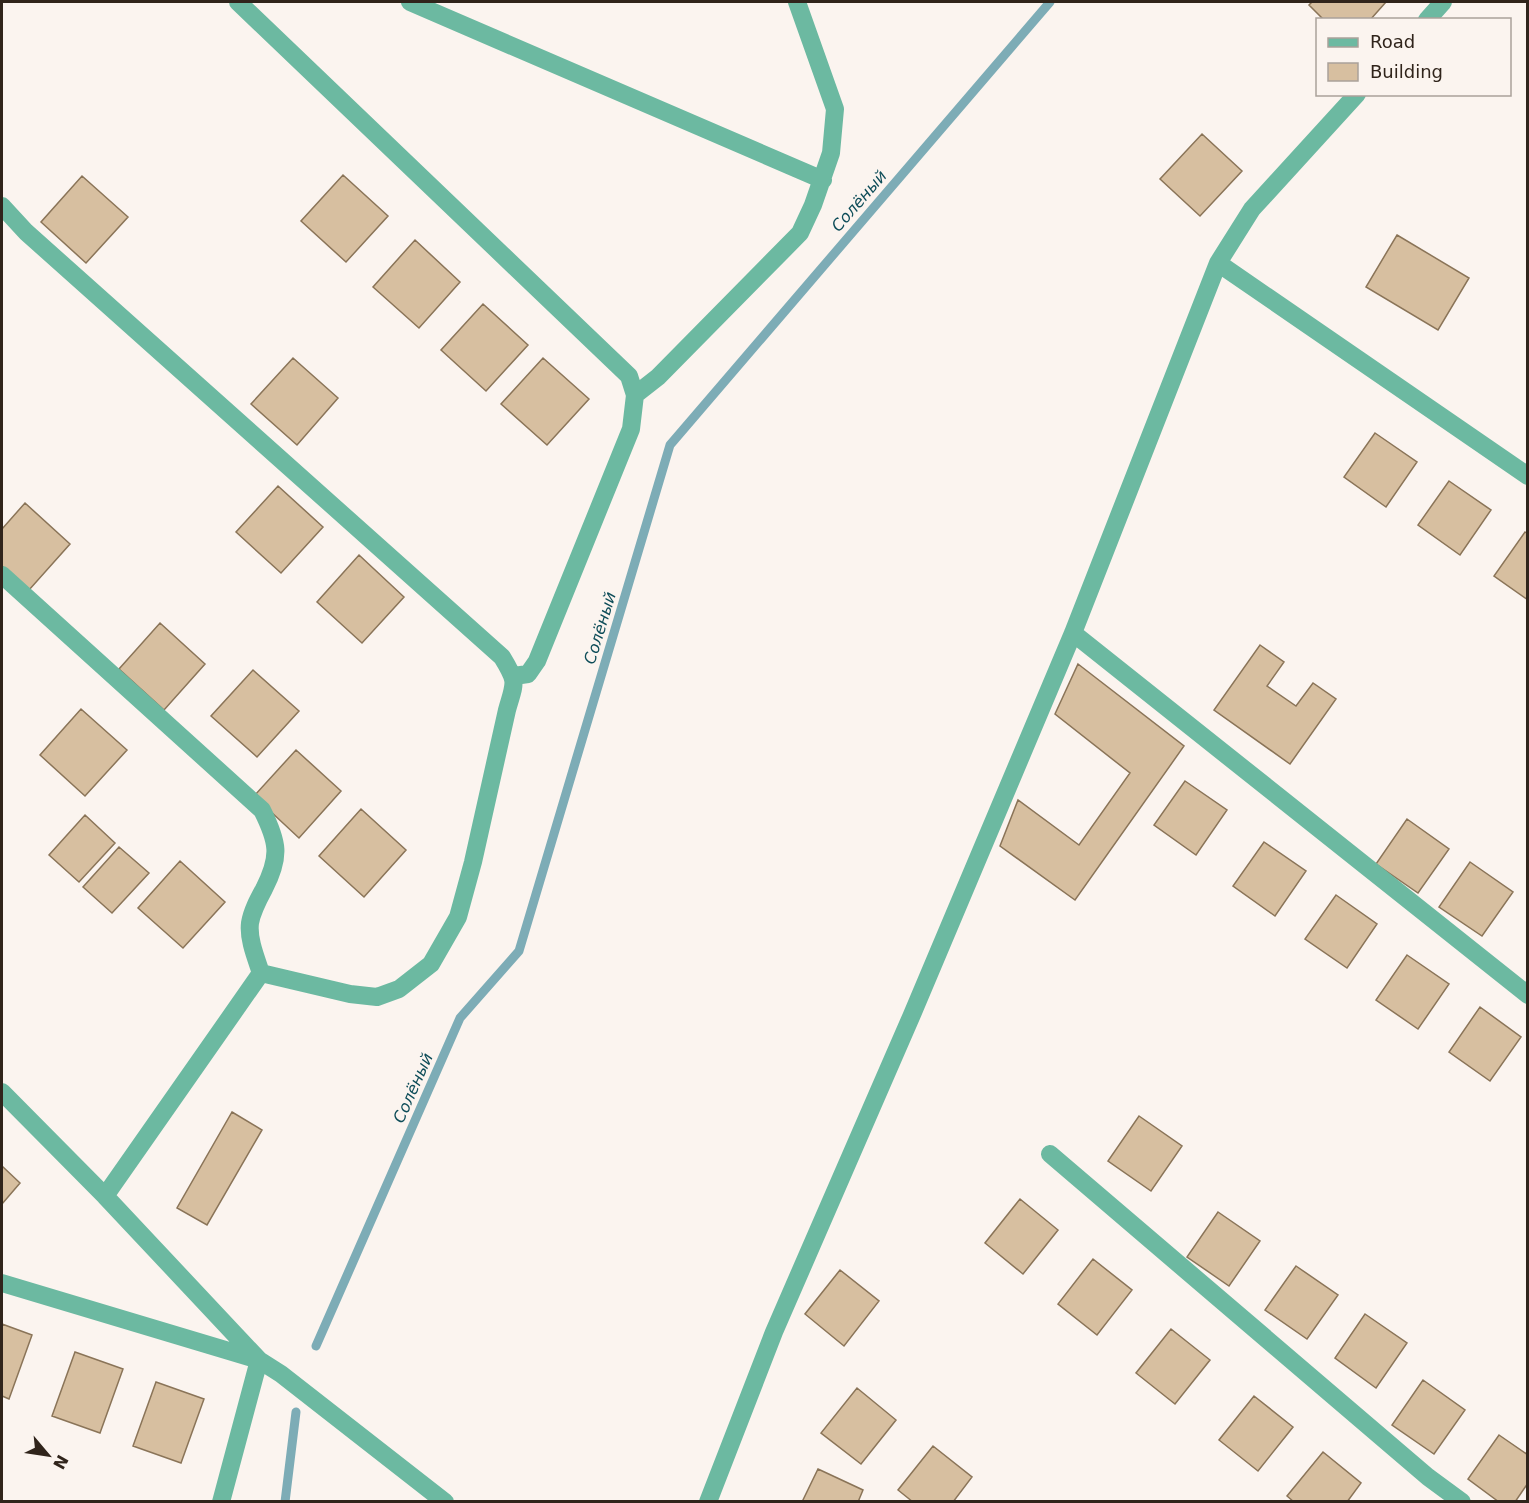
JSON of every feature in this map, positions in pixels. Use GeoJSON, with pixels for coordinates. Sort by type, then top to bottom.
{"type":"FeatureCollection","features":[{"type":"Feature","properties":{"kind":"street"},"geometry":{"type":"LineString","coordinates":[[238,2],[629,376],[635,395],[631,429],[537,661],[528,674],[514,676]]}},
{"type":"Feature","properties":{"kind":"street"},"geometry":{"type":"LineString","coordinates":[[410,2],[822,180]]}},
{"type":"Feature","properties":{"kind":"street"},"geometry":{"type":"LineString","coordinates":[[635,395],[658,377],[800,233],[822,180],[831,153],[835,109],[797,2]]}},
{"type":"Feature","properties":{"kind":"street"},"geometry":{"type":"LineString","coordinates":[[1429,18],[1443,2]]}},
{"type":"Feature","properties":{"kind":"street"},"geometry":{"type":"LineString","coordinates":[[708,1502],[774,1332],[907,1028],[1073,633],[1218,263],[1252,208],[1356,96]]}},
{"type":"Feature","properties":{"kind":"street"},"geometry":{"type":"LineString","coordinates":[[2,206],[26,232],[502,657],[514,676],[514,686],[458,917],[431,964],[399,989],[377,997],[350,994],[261,973]]}},
{"type":"Feature","properties":{"kind":"street"},"geometry":{"type":"LineString","coordinates":[[1218,263],[1527,476]]}},
{"type":"Feature","properties":{"kind":"street"},"geometry":{"type":"LineString","coordinates":[[2,576],[261,810],[276,844],[276,856],[268,880],[255,905],[250,925],[251,940],[261,973]]}},
{"type":"Feature","properties":{"kind":"street"},"geometry":{"type":"LineString","coordinates":[[1073,633],[1527,996]]}},
{"type":"Feature","properties":{"kind":"street"},"geometry":{"type":"LineString","coordinates":[[105,1196],[261,973]]}},
{"type":"Feature","properties":{"kind":"street"},"geometry":{"type":"LineString","coordinates":[[2,1092],[105,1196],[259,1360],[281,1374],[445,1502]]}},
{"type":"Feature","properties":{"kind":"street"},"geometry":{"type":"LineString","coordinates":[[1050,1154],[1428,1477],[1462,1502]]}},
{"type":"Feature","properties":{"kind":"street"},"geometry":{"type":"LineString","coordinates":[[2,1283],[259,1360]]}},
{"type":"Feature","properties":{"kind":"street"},"geometry":{"type":"LineString","coordinates":[[221,1502],[259,1360]]}},
{"type":"Feature","properties":{"kind":"building"},"geometry":{"type":"Polygon","coordinates":[[[1312,2],[1386,2],[1372,18],[1322,18],[1309,5],[1312,2]]]}},
{"type":"Feature","properties":{"kind":"building"},"geometry":{"type":"Polygon","coordinates":[[[1202,134],[1242,171],[1200,216],[1160,179],[1202,134]]]}},
{"type":"Feature","properties":{"kind":"building"},"geometry":{"type":"Polygon","coordinates":[[[343,175],[388,216],[346,262],[301,221],[343,175]]]}},
{"type":"Feature","properties":{"kind":"building"},"geometry":{"type":"Polygon","coordinates":[[[82,176],[128,217],[86,263],[41,222],[82,176]]]}},
{"type":"Feature","properties":{"kind":"building"},"geometry":{"type":"Polygon","coordinates":[[[1397,235],[1469,278],[1438,330],[1366,287],[1397,235]]]}},
{"type":"Feature","properties":{"kind":"building"},"geometry":{"type":"Polygon","coordinates":[[[415,240],[460,282],[419,328],[373,287],[415,240]]]}},
{"type":"Feature","properties":{"kind":"building"},"geometry":{"type":"Polygon","coordinates":[[[483,304],[528,345],[486,391],[441,350],[483,304]]]}},
{"type":"Feature","properties":{"kind":"building"},"geometry":{"type":"Polygon","coordinates":[[[293,358],[338,398],[297,445],[251,404],[293,358]]]}},
{"type":"Feature","properties":{"kind":"building"},"geometry":{"type":"Polygon","coordinates":[[[543,358],[589,399],[547,445],[501,404],[543,358]]]}},
{"type":"Feature","properties":{"kind":"building"},"geometry":{"type":"Polygon","coordinates":[[[1375,433],[1417,462],[1386,507],[1344,477],[1375,433]]]}},
{"type":"Feature","properties":{"kind":"building"},"geometry":{"type":"Polygon","coordinates":[[[1449,481],[1491,510],[1460,555],[1418,525],[1449,481]]]}},
{"type":"Feature","properties":{"kind":"building"},"geometry":{"type":"Polygon","coordinates":[[[278,486],[323,527],[281,573],[236,532],[278,486]]]}},
{"type":"Feature","properties":{"kind":"building"},"geometry":{"type":"Polygon","coordinates":[[[25,503],[70,544],[29,590],[2,566],[2,529],[25,503]]]}},
{"type":"Feature","properties":{"kind":"building"},"geometry":{"type":"Polygon","coordinates":[[[1525,532],[1528,534],[1528,600],[1494,576],[1525,532]]]}},
{"type":"Feature","properties":{"kind":"building"},"geometry":{"type":"Polygon","coordinates":[[[359,555],[404,597],[362,643],[317,602],[359,555]]]}},
{"type":"Feature","properties":{"kind":"building"},"geometry":{"type":"Polygon","coordinates":[[[160,623],[205,664],[164,710],[119,669],[160,623]]]}},
{"type":"Feature","properties":{"kind":"building"},"geometry":{"type":"Polygon","coordinates":[[[1260,645],[1284,662],[1267,686],[1296,706],[1313,683],[1336,699],[1290,764],[1214,710],[1260,645]]]}},
{"type":"Feature","properties":{"kind":"building"},"geometry":{"type":"Polygon","coordinates":[[[1078,664],[1184,746],[1075,900],[1000,846],[1018,800],[1079,845],[1130,773],[1055,714],[1078,664]]]}},
{"type":"Feature","properties":{"kind":"building"},"geometry":{"type":"Polygon","coordinates":[[[253,670],[299,711],[257,757],[211,716],[253,670]]]}},
{"type":"Feature","properties":{"kind":"building"},"geometry":{"type":"Polygon","coordinates":[[[81,709],[127,750],[85,796],[40,755],[81,709]]]}},
{"type":"Feature","properties":{"kind":"building"},"geometry":{"type":"Polygon","coordinates":[[[296,750],[341,791],[299,838],[254,796],[296,750]]]}},
{"type":"Feature","properties":{"kind":"building"},"geometry":{"type":"Polygon","coordinates":[[[1185,781],[1227,810],[1196,855],[1154,825],[1185,781]]]}},
{"type":"Feature","properties":{"kind":"building"},"geometry":{"type":"Polygon","coordinates":[[[361,809],[406,850],[364,897],[319,856],[361,809]]]}},
{"type":"Feature","properties":{"kind":"building"},"geometry":{"type":"Polygon","coordinates":[[[85,815],[115,843],[79,882],[49,855],[85,815]]]}},
{"type":"Feature","properties":{"kind":"building"},"geometry":{"type":"Polygon","coordinates":[[[1407,819],[1449,849],[1418,893],[1376,864],[1407,819]]]}},
{"type":"Feature","properties":{"kind":"building"},"geometry":{"type":"Polygon","coordinates":[[[1264,842],[1306,871],[1275,916],[1233,886],[1264,842]]]}},
{"type":"Feature","properties":{"kind":"building"},"geometry":{"type":"Polygon","coordinates":[[[119,847],[149,873],[112,913],[83,887],[119,847]]]}},
{"type":"Feature","properties":{"kind":"building"},"geometry":{"type":"Polygon","coordinates":[[[180,861],[225,902],[183,948],[138,908],[180,861]]]}},
{"type":"Feature","properties":{"kind":"building"},"geometry":{"type":"Polygon","coordinates":[[[1470,862],[1513,892],[1482,936],[1439,907],[1470,862]]]}},
{"type":"Feature","properties":{"kind":"building"},"geometry":{"type":"Polygon","coordinates":[[[1336,895],[1377,924],[1347,968],[1305,939],[1336,895]]]}},
{"type":"Feature","properties":{"kind":"building"},"geometry":{"type":"Polygon","coordinates":[[[1407,955],[1449,984],[1418,1029],[1376,1000],[1407,955]]]}},
{"type":"Feature","properties":{"kind":"building"},"geometry":{"type":"Polygon","coordinates":[[[1480,1007],[1521,1037],[1490,1081],[1449,1052],[1480,1007]]]}},
{"type":"Feature","properties":{"kind":"building"},"geometry":{"type":"Polygon","coordinates":[[[232,1112],[262,1130],[207,1225],[177,1208],[232,1112]]]}},
{"type":"Feature","properties":{"kind":"building"},"geometry":{"type":"Polygon","coordinates":[[[1139,1116],[1182,1146],[1151,1191],[1108,1161],[1139,1116]]]}},
{"type":"Feature","properties":{"kind":"building"},"geometry":{"type":"Polygon","coordinates":[[[2,1166],[20,1183],[2,1204],[2,1166]]]}},
{"type":"Feature","properties":{"kind":"building"},"geometry":{"type":"Polygon","coordinates":[[[1020,1199],[1058,1230],[1023,1274],[985,1243],[1020,1199]]]}},
{"type":"Feature","properties":{"kind":"building"},"geometry":{"type":"Polygon","coordinates":[[[1218,1212],[1260,1241],[1229,1286],[1187,1257],[1218,1212]]]}},
{"type":"Feature","properties":{"kind":"building"},"geometry":{"type":"Polygon","coordinates":[[[1093,1259],[1132,1290],[1097,1335],[1058,1304],[1093,1259]]]}},
{"type":"Feature","properties":{"kind":"building"},"geometry":{"type":"Polygon","coordinates":[[[1296,1266],[1338,1295],[1307,1339],[1265,1310],[1296,1266]]]}},
{"type":"Feature","properties":{"kind":"building"},"geometry":{"type":"Polygon","coordinates":[[[840,1270],[879,1301],[844,1346],[805,1314],[840,1270]]]}},
{"type":"Feature","properties":{"kind":"building"},"geometry":{"type":"Polygon","coordinates":[[[1365,1314],[1407,1343],[1376,1388],[1335,1358],[1365,1314]]]}},
{"type":"Feature","properties":{"kind":"building"},"geometry":{"type":"Polygon","coordinates":[[[2,1324],[32,1335],[9,1399],[2,1396],[2,1324]]]}},
{"type":"Feature","properties":{"kind":"building"},"geometry":{"type":"Polygon","coordinates":[[[1171,1329],[1210,1360],[1175,1404],[1136,1373],[1171,1329]]]}},
{"type":"Feature","properties":{"kind":"building"},"geometry":{"type":"Polygon","coordinates":[[[75,1352],[123,1369],[100,1433],[52,1416],[75,1352]]]}},
{"type":"Feature","properties":{"kind":"building"},"geometry":{"type":"Polygon","coordinates":[[[1423,1380],[1465,1410],[1434,1454],[1392,1425],[1423,1380]]]}},
{"type":"Feature","properties":{"kind":"building"},"geometry":{"type":"Polygon","coordinates":[[[156,1382],[204,1399],[181,1463],[133,1446],[156,1382]]]}},
{"type":"Feature","properties":{"kind":"building"},"geometry":{"type":"Polygon","coordinates":[[[857,1388],[896,1420],[861,1464],[821,1433],[857,1388]]]}},
{"type":"Feature","properties":{"kind":"building"},"geometry":{"type":"Polygon","coordinates":[[[1254,1396],[1293,1427],[1258,1471],[1219,1440],[1254,1396]]]}},
{"type":"Feature","properties":{"kind":"building"},"geometry":{"type":"Polygon","coordinates":[[[1499,1435],[1528,1455],[1528,1483],[1515,1502],[1499,1502],[1468,1479],[1499,1435]]]}},
{"type":"Feature","properties":{"kind":"building"},"geometry":{"type":"Polygon","coordinates":[[[933,1446],[972,1477],[953,1502],[913,1502],[898,1490],[933,1446]]]}},
{"type":"Feature","properties":{"kind":"building"},"geometry":{"type":"Polygon","coordinates":[[[1323,1452],[1361,1483],[1347,1502],[1294,1502],[1287,1496],[1323,1452]]]}},
{"type":"Feature","properties":{"kind":"building"},"geometry":{"type":"Polygon","coordinates":[[[818,1469],[863,1490],[858,1502],[802,1502],[818,1469]]]}},
{"type":"Feature","properties":{"kind":"waterway","name":"Солёный"},"geometry":{"type":"LineString","coordinates":[[316,1346],[460,1018],[519,951],[670,445],[1050,2]]}},
{"type":"Feature","properties":{"kind":"waterway","name":"Солёный"},"geometry":{"type":"LineString","coordinates":[[285,1502],[296,1412]]}}]}
